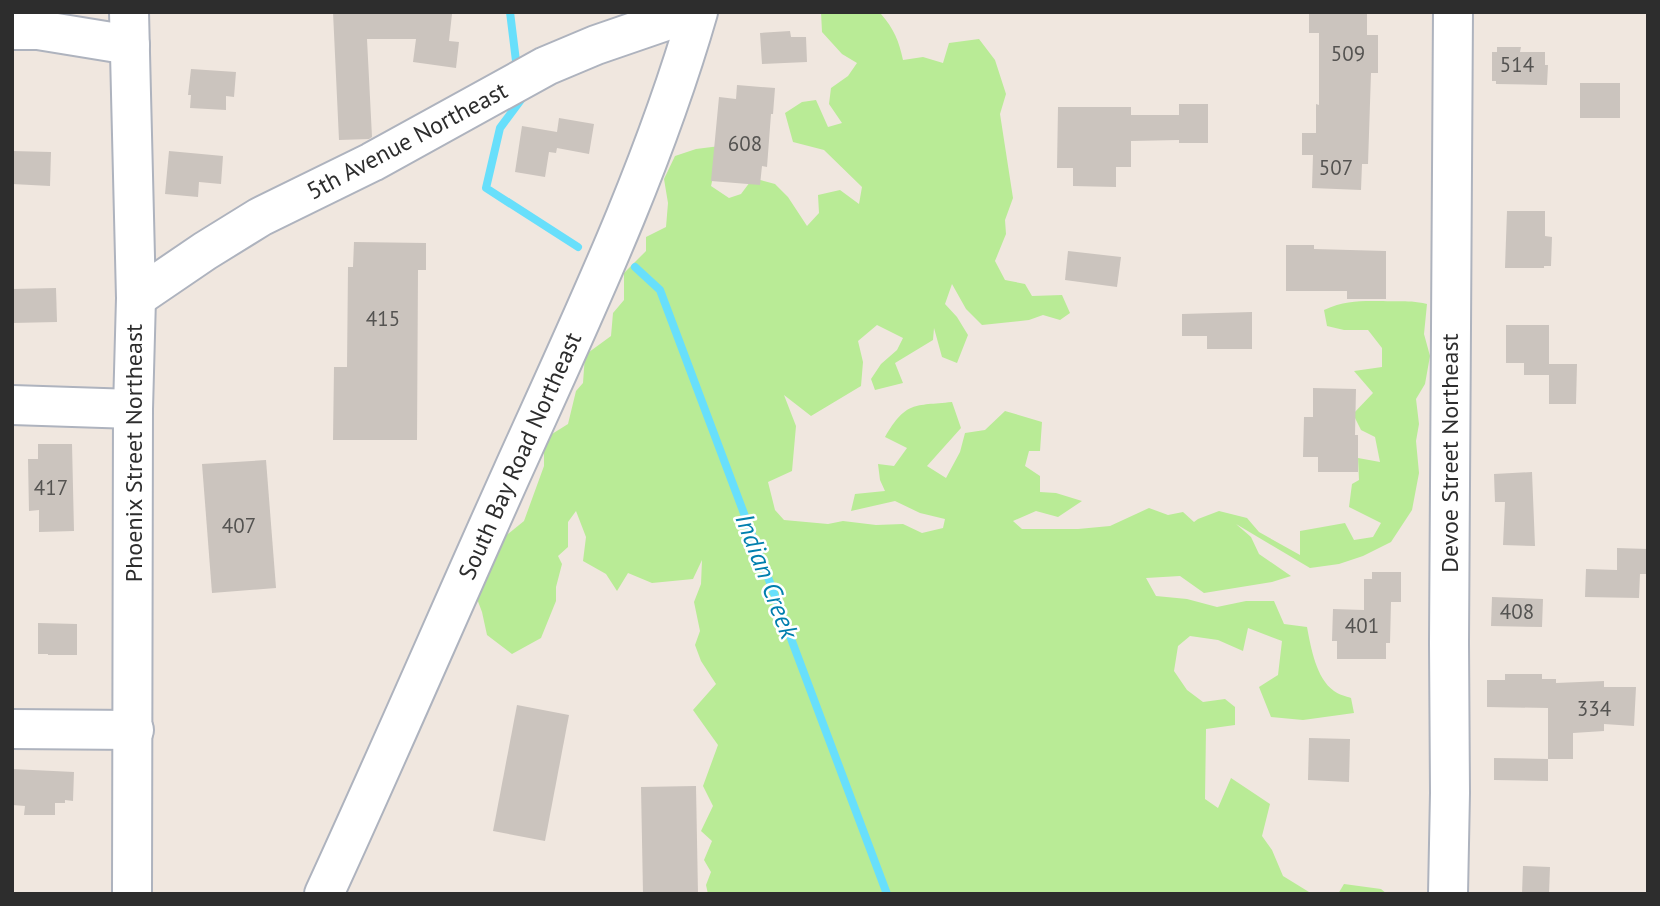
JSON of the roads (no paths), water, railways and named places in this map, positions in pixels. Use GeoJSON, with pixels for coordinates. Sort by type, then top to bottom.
{"type":"FeatureCollection","features":[{"type":"Feature","properties":{"kind":"street","name":"5th Avenue Northeast"},"geometry":{"type":"LineString","coordinates":[[136,298],[260,217],[372,162],[546,66],[596,45],[692,12]]}},
{"type":"Feature","properties":{"kind":"street","name":"South Bay Road Northeast"},"geometry":{"type":"LineString","coordinates":[[324,894],[587,307],[653,149],[698,12]]}},
{"type":"Feature","properties":{"kind":"street","name":"Devoe Street Northeast"},"geometry":{"type":"LineString","coordinates":[[1448,894],[1453,12]]}},
{"type":"Feature","properties":{"kind":"street","name":"Phoenix Street Northeast"},"geometry":{"type":"LineString","coordinates":[[130,28],[136,298],[133,409],[132,894]]}},
{"type":"Feature","properties":{"kind":"street"},"geometry":{"type":"LineString","coordinates":[[12,30],[130,28]]}},
{"type":"Feature","properties":{"kind":"street"},"geometry":{"type":"LineString","coordinates":[[12,405],[133,409]]}},
{"type":"Feature","properties":{"kind":"street"},"geometry":{"type":"LineString","coordinates":[[12,729],[134,730]]}},
{"type":"Feature","properties":{"kind":"waterway","name":"Indian Creek"},"geometry":{"type":"LineString","coordinates":[[510,12],[516,61]]}},
{"type":"Feature","properties":{"kind":"waterway","name":"Indian Creek"},"geometry":{"type":"LineString","coordinates":[[523,97],[500,128],[486,188],[578,247]]}},
{"type":"Feature","properties":{"kind":"waterway","name":"Indian Creek"},"geometry":{"type":"LineString","coordinates":[[635,267],[660,290],[887,894]]}}]}
